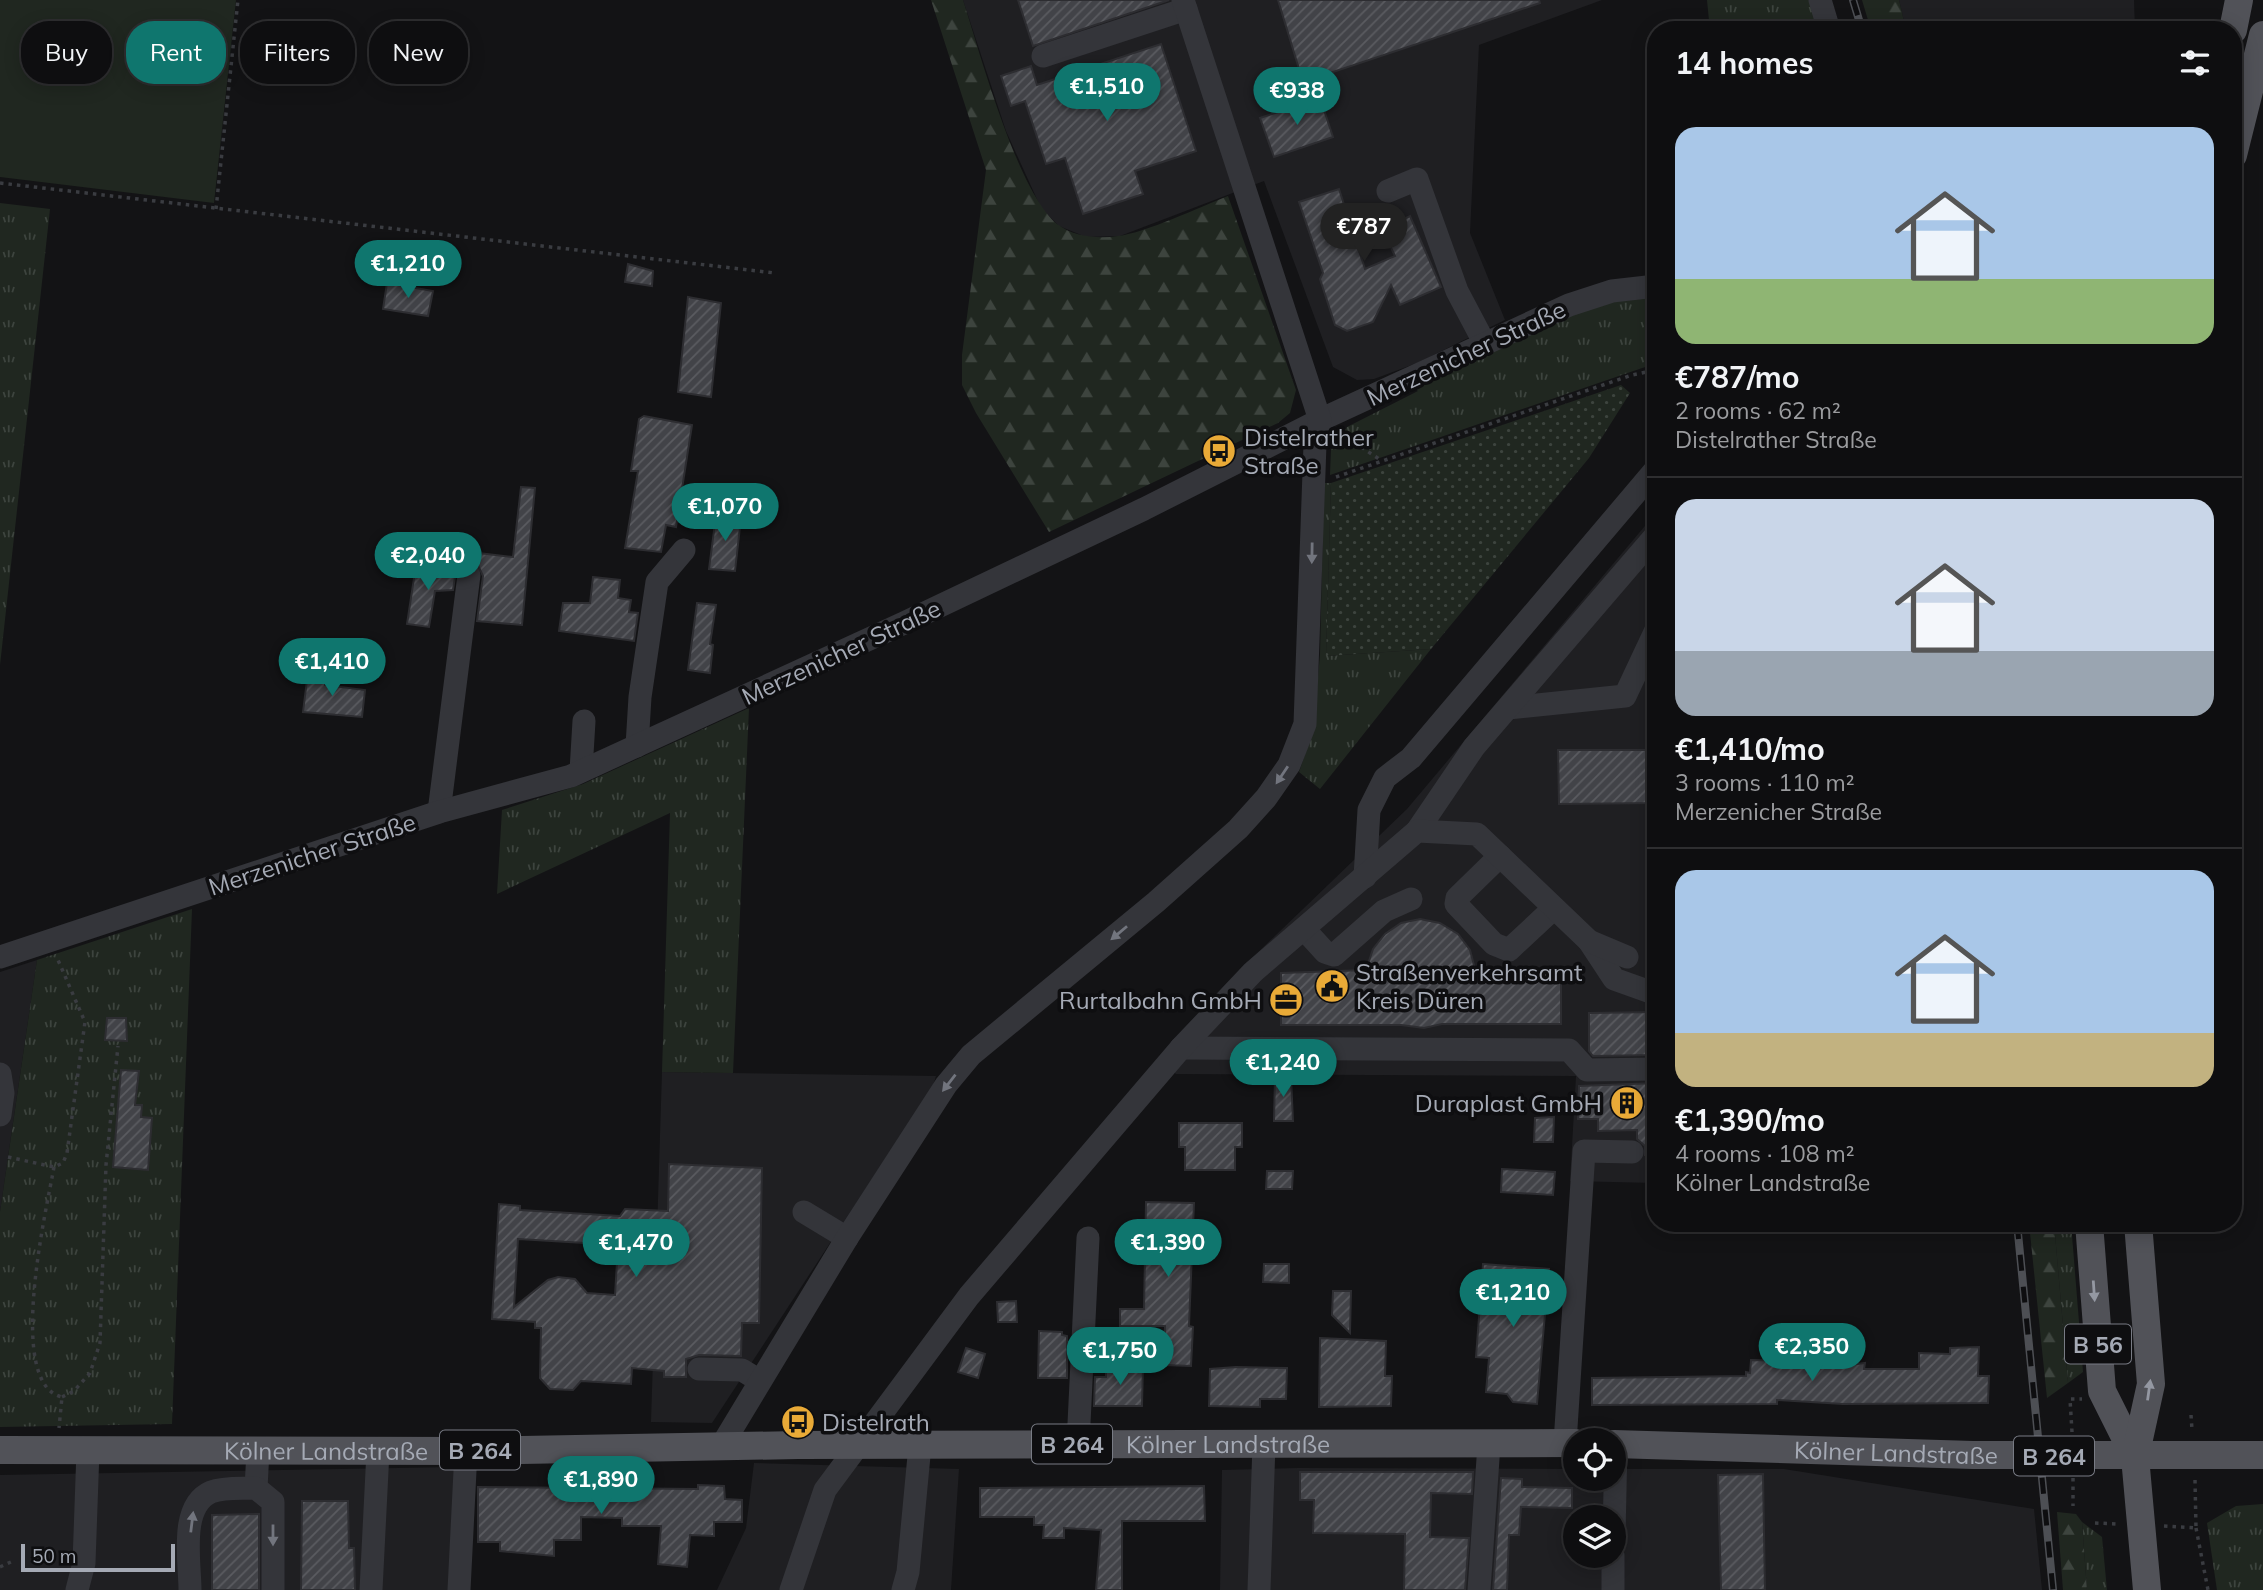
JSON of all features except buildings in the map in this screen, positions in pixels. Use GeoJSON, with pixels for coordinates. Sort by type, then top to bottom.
{"type":"FeatureCollection","features":[{"type":"Feature","properties":{"kind":"main road"},"geometry":{"type":"LineString","coordinates":[[2235,21],[2239,0]]}},
{"type":"Feature","properties":{"kind":"main road"},"geometry":{"type":"LineString","coordinates":[[2242,121],[2262,50]]}},
{"type":"Feature","properties":{"kind":"main road","name":"B 56"},"geometry":{"type":"LineString","coordinates":[[2090,1232],[2102,1391],[2135,1457]]}},
{"type":"Feature","properties":{"kind":"main road","name":"B 56"},"geometry":{"type":"LineString","coordinates":[[2139,1232],[2151,1384],[2135,1457],[2147,1590]]}},
{"type":"Feature","properties":{"kind":"main road","name":"Kölner Landstraße"},"geometry":{"type":"LineString","coordinates":[[0,1450],[466,1451],[722,1445],[1563,1443]]}},
{"type":"Feature","properties":{"kind":"main road","name":"Kölner Landstraße"},"geometry":{"type":"LineString","coordinates":[[1626,1444],[1973,1455],[2263,1455]]}},
{"type":"Feature","properties":{"kind":"street"},"geometry":{"type":"LineString","coordinates":[[1820,0],[1826,21]]}},
{"type":"Feature","properties":{"kind":"street"},"geometry":{"type":"LineString","coordinates":[[722,1445],[847,1238],[946,1085],[971,1055],[1156,902],[1238,829],[1266,798],[1289,765],[1305,724],[1314,485],[1320,420],[1184,5],[1043,56]]}},
{"type":"Feature","properties":{"kind":"street"},"geometry":{"type":"LineString","coordinates":[[2242,70],[2262,50]]}},
{"type":"Feature","properties":{"kind":"street"},"geometry":{"type":"LineString","coordinates":[[1388,191],[1417,179],[1457,291],[1485,344]]}},
{"type":"Feature","properties":{"kind":"street","name":"Merzenicher Straße"},"geometry":{"type":"LineString","coordinates":[[0,957],[439,812],[581,771],[1068,545],[1320,420],[1569,305],[1612,291],[1647,287]]}},
{"type":"Feature","properties":{"kind":"street"},"geometry":{"type":"LineString","coordinates":[[1365,877],[1369,810],[1385,778],[1411,758],[1647,479]]}},
{"type":"Feature","properties":{"kind":"street"},"geometry":{"type":"LineString","coordinates":[[791,1590],[825,1490],[969,1296],[1181,1048],[1253,972],[1418,831],[1461,765],[1647,544]]}},
{"type":"Feature","properties":{"kind":"street"},"geometry":{"type":"LineString","coordinates":[[637,746],[640,697],[657,582],[684,550]]}},
{"type":"Feature","properties":{"kind":"street"},"geometry":{"type":"LineString","coordinates":[[439,812],[469,575]]}},
{"type":"Feature","properties":{"kind":"street"},"geometry":{"type":"LineString","coordinates":[[1507,708],[1625,696],[1647,648]]}},
{"type":"Feature","properties":{"kind":"street"},"geometry":{"type":"LineString","coordinates":[[581,771],[584,721]]}},
{"type":"Feature","properties":{"kind":"street"},"geometry":{"type":"LineString","coordinates":[[1418,831],[1477,834],[1589,942],[1614,979],[1647,991]]}},
{"type":"Feature","properties":{"kind":"street"},"geometry":{"type":"LineString","coordinates":[[1500,856],[1457,898],[1458,909],[1504,950],[1509,950],[1554,908]]}},
{"type":"Feature","properties":{"kind":"street"},"geometry":{"type":"LineString","coordinates":[[1304,929],[1325,952],[1334,955],[1384,911],[1411,899]]}},
{"type":"Feature","properties":{"kind":"street"},"geometry":{"type":"LineString","coordinates":[[1589,942],[1627,957]]}},
{"type":"Feature","properties":{"kind":"street"},"geometry":{"type":"LineString","coordinates":[[1181,1048],[1569,1051],[1587,1070],[1647,1069]]}},
{"type":"Feature","properties":{"kind":"street"},"geometry":{"type":"LineString","coordinates":[[0,1074],[3,1093],[0,1115]]}},
{"type":"Feature","properties":{"kind":"street"},"geometry":{"type":"LineString","coordinates":[[1571,1428],[1584,1151],[1632,1152]]}},
{"type":"Feature","properties":{"kind":"street"},"geometry":{"type":"LineString","coordinates":[[804,1212],[847,1238]]}},
{"type":"Feature","properties":{"kind":"street"},"geometry":{"type":"LineString","coordinates":[[1078,1444],[1088,1238]]}},
{"type":"Feature","properties":{"kind":"street"},"geometry":{"type":"LineString","coordinates":[[699,1369],[742,1370],[760,1381]]}},
{"type":"Feature","properties":{"kind":"street"},"geometry":{"type":"LineString","coordinates":[[1259,1590],[1264,1444]]}},
{"type":"Feature","properties":{"kind":"street"},"geometry":{"type":"LineString","coordinates":[[1479,1590],[1489,1444]]}},
{"type":"Feature","properties":{"kind":"street"},"geometry":{"type":"LineString","coordinates":[[903,1590],[908,1572],[920,1445]]}},
{"type":"Feature","properties":{"kind":"street"},"geometry":{"type":"LineString","coordinates":[[77,1590],[84,1563],[88,1450]]}},
{"type":"Feature","properties":{"kind":"street"},"geometry":{"type":"LineString","coordinates":[[256,1488],[258,1451]]}},
{"type":"Feature","properties":{"kind":"street"},"geometry":{"type":"LineString","coordinates":[[371,1590],[378,1451]]}},
{"type":"Feature","properties":{"kind":"street"},"geometry":{"type":"LineString","coordinates":[[459,1590],[466,1451]]}},
{"type":"Feature","properties":{"kind":"street"},"geometry":{"type":"LineString","coordinates":[[190,1590],[190,1520],[199,1499],[212,1492],[256,1488],[273,1502],[273,1590]]}},
{"type":"Feature","properties":{"kind":"street"},"geometry":{"type":"LineString","coordinates":[[1613,1568],[1613,1590]]}},
{"type":"Feature","properties":{"kind":"path"},"geometry":{"type":"LineString","coordinates":[[216,209],[238,0]]}},
{"type":"Feature","properties":{"kind":"path"},"geometry":{"type":"LineString","coordinates":[[0,183],[775,272]]}},
{"type":"Feature","properties":{"kind":"path"},"geometry":{"type":"LineString","coordinates":[[1314,485],[1647,372]]}},
{"type":"Feature","properties":{"kind":"path"},"geometry":{"type":"LineString","coordinates":[[1320,420],[1382,461]]}},
{"type":"Feature","properties":{"kind":"path"},"geometry":{"type":"LineString","coordinates":[[8,1157],[54,1167],[63,1163],[67,1153],[85,1029],[80,1009],[50,940]]}},
{"type":"Feature","properties":{"kind":"path"},"geometry":{"type":"LineString","coordinates":[[62,1397],[74,1391],[90,1373],[100,1343],[106,1165],[118,1046]]}},
{"type":"Feature","properties":{"kind":"path"},"geometry":{"type":"LineString","coordinates":[[54,1167],[39,1254],[32,1325],[38,1371],[52,1392],[62,1397]]}},
{"type":"Feature","properties":{"kind":"path"},"geometry":{"type":"LineString","coordinates":[[57,1450],[62,1397]]}},
{"type":"Feature","properties":{"kind":"path"},"geometry":{"type":"LineString","coordinates":[[2191,1415],[2196,1528],[2208,1590]]}},
{"type":"Feature","properties":{"kind":"path"},"geometry":{"type":"LineString","coordinates":[[2095,1523],[2196,1528]]}},
{"type":"Feature","properties":{"kind":"path"},"geometry":{"type":"LineString","coordinates":[[0,1567],[13,1561]]}},
{"type":"Feature","properties":{"kind":"shaded area"},"geometry":{"type":"Polygon","coordinates":[[[963,0],[1602,0],[1479,45],[1470,233],[1505,320],[1417,363],[1374,379],[1357,380],[1333,367],[1264,181],[1120,236],[1086,237],[1059,226],[1041,208],[1006,131],[963,0]]]}},
{"type":"Feature","properties":{"kind":"shaded area"},"geometry":{"type":"Polygon","coordinates":[[[1899,0],[2134,0],[2135,21],[1904,21],[1899,0]]]}},
{"type":"Feature","properties":{"kind":"shaded area"},"geometry":{"type":"Polygon","coordinates":[[[1647,524],[1647,1183],[1570,1181],[1576,1076],[1176,1074],[1158,1058],[1252,958],[1407,809],[1647,524]]]}},
{"type":"Feature","properties":{"kind":"shaded area"},"geometry":{"type":"Polygon","coordinates":[[[37,960],[8,1157],[0,1212],[0,972],[37,960]]]}},
{"type":"Feature","properties":{"kind":"shaded area"},"geometry":{"type":"Polygon","coordinates":[[[662,1072],[936,1076],[933,1086],[712,1423],[651,1422],[662,1072]]]}},
{"type":"Feature","properties":{"kind":"shaded area"},"geometry":{"type":"Polygon","coordinates":[[[754,1463],[959,1469],[951,1590],[717,1590],[746,1528],[754,1463]]]}},
{"type":"Feature","properties":{"kind":"shaded area"},"geometry":{"type":"Polygon","coordinates":[[[455,1467],[450,1590],[0,1590],[0,1475],[455,1467]]]}},
{"type":"Feature","properties":{"kind":"shaded area"},"geometry":{"type":"Polygon","coordinates":[[[1298,1468],[1563,1469],[1563,1491],[1626,1491],[1626,1469],[1784,1469],[2034,1509],[2042,1590],[1220,1590],[1222,1470],[1298,1468]]]}},
{"type":"Feature","properties":{"kind":"green space"},"geometry":{"type":"Polygon","coordinates":[[[0,0],[236,0],[214,203],[0,177],[0,0]]]}},
{"type":"Feature","properties":{"kind":"green space"},"geometry":{"type":"Polygon","coordinates":[[[931,0],[963,0],[1014,153],[1042,207],[1057,224],[1086,236],[1118,236],[1157,225],[1228,196],[1296,390],[1290,413],[1278,423],[1049,532],[976,413],[962,385],[962,355],[986,170],[931,0]]]}},
{"type":"Feature","properties":{"kind":"green space"},"geometry":{"type":"Polygon","coordinates":[[[1707,0],[1813,0],[1820,21],[1709,21],[1707,0]]]}},
{"type":"Feature","properties":{"kind":"green space"},"geometry":{"type":"Polygon","coordinates":[[[1862,0],[1899,0],[1904,21],[1868,21],[1862,0]]]}},
{"type":"Feature","properties":{"kind":"green space"},"geometry":{"type":"Polygon","coordinates":[[[0,203],[50,209],[0,665],[0,203]]]}},
{"type":"Feature","properties":{"kind":"green space"},"geometry":{"type":"Polygon","coordinates":[[[1647,296],[1647,366],[1330,475],[1331,450],[1347,427],[1418,391],[1413,387],[1596,305],[1647,296]]]}},
{"type":"Feature","properties":{"kind":"green space"},"geometry":{"type":"Polygon","coordinates":[[[1621,385],[1630,393],[1589,458],[1431,649],[1326,656],[1331,483],[1621,385]]]}},
{"type":"Feature","properties":{"kind":"green space"},"geometry":{"type":"Polygon","coordinates":[[[1324,483],[1331,483],[1326,656],[1431,649],[1320,789],[1299,772],[1313,732],[1320,655],[1324,483]]]}},
{"type":"Feature","properties":{"kind":"green space"},"geometry":{"type":"Polygon","coordinates":[[[749,708],[733,1073],[662,1072],[670,813],[497,894],[502,810],[583,784],[749,708]]]}},
{"type":"Feature","properties":{"kind":"green space"},"geometry":{"type":"Polygon","coordinates":[[[192,909],[172,1424],[0,1427],[0,1212],[37,960],[192,909]]]}},
{"type":"Feature","properties":{"kind":"green space"},"geometry":{"type":"Polygon","coordinates":[[[2030,1232],[2055,1232],[2068,1383],[2047,1398],[2030,1232]]]}},
{"type":"Feature","properties":{"kind":"green space"},"geometry":{"type":"Polygon","coordinates":[[[2055,1232],[2072,1232],[2083,1372],[2068,1383],[2055,1232]]]}},
{"type":"Feature","properties":{"kind":"green space"},"geometry":{"type":"Polygon","coordinates":[[[2263,1504],[2263,1590],[2217,1590],[2207,1523],[2236,1506],[2263,1504]]]}},
{"type":"Feature","properties":{"kind":"green space"},"geometry":{"type":"Polygon","coordinates":[[[2057,1512],[2076,1514],[2082,1522],[2087,1590],[2063,1590],[2057,1512]]]}},
{"type":"Feature","properties":{"kind":"green space"},"geometry":{"type":"Polygon","coordinates":[[[2082,1522],[2102,1537],[2107,1590],[2087,1590],[2082,1522]]]}},
{"type":"Feature","properties":{"kind":"railway"},"geometry":{"type":"LineString","coordinates":[[1853,0],[1859,21]]}},
{"type":"Feature","properties":{"kind":"railway"},"geometry":{"type":"LineString","coordinates":[[2018,1232],[2053,1590]]}},
{"type":"Feature","properties":{"kind":"place","name":"Distelrather Straße"},"geometry":{"type":"Point","coordinates":[1219,451]}},
{"type":"Feature","properties":{"kind":"place","name":"Straßenverkehrsamt Kreis Düren"},"geometry":{"type":"Point","coordinates":[1332,986]}},
{"type":"Feature","properties":{"kind":"place","name":"Rurtalbahn GmbH"},"geometry":{"type":"Point","coordinates":[1286,1000]}},
{"type":"Feature","properties":{"kind":"place","name":"Duraplast GmbH"},"geometry":{"type":"Point","coordinates":[1627,1103]}},
{"type":"Feature","properties":{"kind":"place","name":"Distelrath"},"geometry":{"type":"Point","coordinates":[798,1422]}}]}
